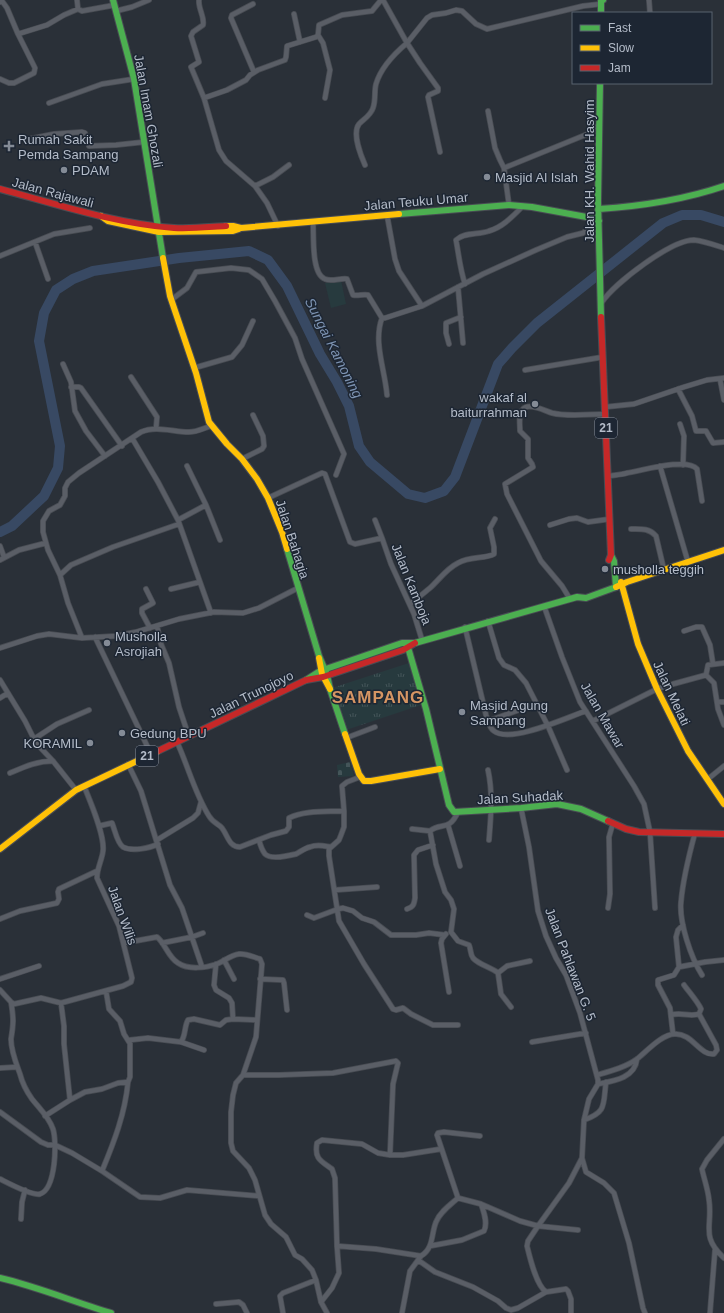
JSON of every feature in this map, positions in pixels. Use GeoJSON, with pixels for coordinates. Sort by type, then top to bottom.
{"type":"FeatureCollection","features":[{"type":"Feature","properties":{"kind":"main road"},"geometry":{"type":"LineString","coordinates":[[601,1],[602,12]]}},
{"type":"Feature","properties":{"kind":"main road","name":"Jalan Imam Ghozali"},"geometry":{"type":"LineString","coordinates":[[115,6],[134,79],[161,243]]}},
{"type":"Feature","properties":{"kind":"main road","name":"Jalan KH. Wahid Hasyim"},"geometry":{"type":"LineString","coordinates":[[600,84],[599,209],[596,219],[600,259],[601,302]]}},
{"type":"Feature","properties":{"kind":"main road"},"geometry":{"type":"LineString","coordinates":[[599,209],[628,207],[686,198],[724,186]]}},
{"type":"Feature","properties":{"kind":"main road","name":"Jalan Rajawali"},"geometry":{"type":"LineString","coordinates":[[0,189],[101,216],[108,221],[159,229]]}},
{"type":"Feature","properties":{"kind":"main road","name":"Jalan Teuku Umar"},"geometry":{"type":"LineString","coordinates":[[159,229],[233,231],[239,228],[278,226],[509,205],[523,206],[596,219]]}},
{"type":"Feature","properties":{"kind":"main road","name":"Jalan Bahagia"},"geometry":{"type":"LineString","coordinates":[[161,243],[171,300],[194,368],[211,426],[242,459],[257,479],[268,498],[282,532],[324,673],[360,777]]}},
{"type":"Feature","properties":{"kind":"main road","name":"21"},"geometry":{"type":"LineString","coordinates":[[601,302],[610,519],[611,555],[609,560],[618,584]]}},
{"type":"Feature","properties":{"kind":"main road"},"geometry":{"type":"LineString","coordinates":[[618,584],[724,550]]}},
{"type":"Feature","properties":{"kind":"main road","name":"21"},"geometry":{"type":"LineString","coordinates":[[611,555],[614,561],[615,574],[618,584]]}},
{"type":"Feature","properties":{"kind":"main road","name":"21"},"geometry":{"type":"LineString","coordinates":[[324,673],[402,643],[408,645],[488,621],[577,597],[586,598],[618,584]]}},
{"type":"Feature","properties":{"kind":"main road","name":"Jalan Melati"},"geometry":{"type":"LineString","coordinates":[[618,584],[638,644],[657,689],[688,751],[724,804]]}},
{"type":"Feature","properties":{"kind":"main road"},"geometry":{"type":"LineString","coordinates":[[408,645],[426,709],[449,805],[451,809],[458,812]]}},
{"type":"Feature","properties":{"kind":"main road","name":"Jalan Trunojoyo"},"geometry":{"type":"LineString","coordinates":[[0,849],[76,790],[287,688],[324,673]]}},
{"type":"Feature","properties":{"kind":"main road"},"geometry":{"type":"LineString","coordinates":[[360,777],[364,781],[371,781],[440,769]]}},
{"type":"Feature","properties":{"kind":"main road","name":"Jalan Suhadak"},"geometry":{"type":"LineString","coordinates":[[458,812],[557,804],[581,809],[632,830],[676,834],[724,834]]}},
{"type":"Feature","properties":{"kind":"main road"},"geometry":{"type":"LineString","coordinates":[[0,1278],[32,1286],[68,1300],[111,1313]]}},
{"type":"Feature","properties":{"kind":"street"},"geometry":{"type":"LineString","coordinates":[[77,0],[78,9]]}},
{"type":"Feature","properties":{"kind":"street"},"geometry":{"type":"LineString","coordinates":[[18,34],[47,25],[78,9],[82,10],[115,6],[132,7],[149,0]]}},
{"type":"Feature","properties":{"kind":"street"},"geometry":{"type":"LineString","coordinates":[[199,0],[204,22],[203,25],[193,32],[191,36],[199,62],[191,67],[204,98],[208,118],[219,150],[226,161],[255,186],[267,203],[278,226]]}},
{"type":"Feature","properties":{"kind":"street"},"geometry":{"type":"LineString","coordinates":[[325,98],[330,70],[321,39],[318,35],[319,25],[342,15],[372,10],[382,0],[407,43],[438,88],[438,91],[429,95],[428,97],[440,152]]}},
{"type":"Feature","properties":{"kind":"street"},"geometry":{"type":"LineString","coordinates":[[649,0],[650,12]]}},
{"type":"Feature","properties":{"kind":"street"},"geometry":{"type":"LineString","coordinates":[[0,79],[8,83],[14,83],[31,75],[35,70],[7,8],[2,1]]}},
{"type":"Feature","properties":{"kind":"street"},"geometry":{"type":"LineString","coordinates":[[365,165],[357,142],[358,126],[373,108],[379,75],[388,62],[407,43],[427,18],[432,15],[456,10],[462,12],[476,24],[487,29],[601,1]]}},
{"type":"Feature","properties":{"kind":"street"},"geometry":{"type":"LineString","coordinates":[[253,4],[232,15],[231,18],[254,72]]}},
{"type":"Feature","properties":{"kind":"street"},"geometry":{"type":"LineString","coordinates":[[294,14],[300,42]]}},
{"type":"Feature","properties":{"kind":"street"},"geometry":{"type":"LineString","coordinates":[[204,98],[227,90],[246,80],[254,72],[285,60],[287,46],[318,35]]}},
{"type":"Feature","properties":{"kind":"street"},"geometry":{"type":"LineString","coordinates":[[49,103],[102,84],[134,79]]}},
{"type":"Feature","properties":{"kind":"street"},"geometry":{"type":"LineString","coordinates":[[488,111],[495,148],[504,168],[509,205]]}},
{"type":"Feature","properties":{"kind":"street"},"geometry":{"type":"LineString","coordinates":[[504,168],[590,133],[599,125]]}},
{"type":"Feature","properties":{"kind":"street"},"geometry":{"type":"LineString","coordinates":[[28,139],[54,134],[82,132],[87,135],[89,146],[144,142]]}},
{"type":"Feature","properties":{"kind":"street"},"geometry":{"type":"LineString","coordinates":[[590,133],[595,135],[599,141]]}},
{"type":"Feature","properties":{"kind":"street"},"geometry":{"type":"LineString","coordinates":[[255,186],[273,177],[289,165]]}},
{"type":"Feature","properties":{"kind":"street"},"geometry":{"type":"LineString","coordinates":[[465,284],[459,262],[457,238],[489,231],[504,224],[523,206]]}},
{"type":"Feature","properties":{"kind":"street"},"geometry":{"type":"LineString","coordinates":[[387,215],[389,236],[394,259],[422,306]]}},
{"type":"Feature","properties":{"kind":"street"},"geometry":{"type":"LineString","coordinates":[[382,318],[388,318],[422,306],[483,274],[567,237],[583,233],[596,219]]}},
{"type":"Feature","properties":{"kind":"street"},"geometry":{"type":"LineString","coordinates":[[313,222],[318,274],[326,280],[347,279],[353,295],[368,295],[382,318]]}},
{"type":"Feature","properties":{"kind":"street"},"geometry":{"type":"LineString","coordinates":[[0,256],[54,234],[90,228]]}},
{"type":"Feature","properties":{"kind":"street"},"geometry":{"type":"LineString","coordinates":[[601,302],[618,285],[650,260],[680,243],[694,240],[724,248]]}},
{"type":"Feature","properties":{"kind":"street"},"geometry":{"type":"LineString","coordinates":[[35,242],[48,279]]}},
{"type":"Feature","properties":{"kind":"street"},"geometry":{"type":"LineString","coordinates":[[171,300],[187,288],[196,272],[231,268],[249,270],[262,279],[295,338],[302,359],[344,454],[336,475]]}},
{"type":"Feature","properties":{"kind":"street"},"geometry":{"type":"LineString","coordinates":[[458,287],[463,343]]}},
{"type":"Feature","properties":{"kind":"street"},"geometry":{"type":"LineString","coordinates":[[449,344],[446,333],[446,323],[461,316]]}},
{"type":"Feature","properties":{"kind":"street"},"geometry":{"type":"LineString","coordinates":[[382,318],[378,327],[387,395]]}},
{"type":"Feature","properties":{"kind":"street"},"geometry":{"type":"LineString","coordinates":[[194,368],[232,357],[242,345],[253,320]]}},
{"type":"Feature","properties":{"kind":"street"},"geometry":{"type":"LineString","coordinates":[[525,370],[603,358]]}},
{"type":"Feature","properties":{"kind":"street"},"geometry":{"type":"LineString","coordinates":[[63,364],[68,375],[75,411],[86,431],[105,456]]}},
{"type":"Feature","properties":{"kind":"street"},"geometry":{"type":"LineString","coordinates":[[131,377],[157,417],[156,429]]}},
{"type":"Feature","properties":{"kind":"street"},"geometry":{"type":"LineString","coordinates":[[605,407],[634,404],[707,380],[722,379],[724,400]]}},
{"type":"Feature","properties":{"kind":"street"},"geometry":{"type":"LineString","coordinates":[[71,387],[82,388],[122,446]]}},
{"type":"Feature","properties":{"kind":"street"},"geometry":{"type":"LineString","coordinates":[[678,389],[692,416],[696,431],[706,431],[713,443],[724,442]]}},
{"type":"Feature","properties":{"kind":"street"},"geometry":{"type":"LineString","coordinates":[[570,599],[562,586],[541,561],[507,494],[505,484],[533,467],[528,458],[528,439],[520,431],[520,414],[522,409],[532,407],[561,414],[606,414]]}},
{"type":"Feature","properties":{"kind":"street"},"geometry":{"type":"LineString","coordinates":[[242,459],[262,449],[264,446],[263,436],[253,415]]}},
{"type":"Feature","properties":{"kind":"street"},"geometry":{"type":"LineString","coordinates":[[680,424],[684,436],[684,464]]}},
{"type":"Feature","properties":{"kind":"street"},"geometry":{"type":"LineString","coordinates":[[82,638],[43,532],[44,521],[50,511],[60,505],[65,496],[65,488],[68,482],[146,429],[190,432],[211,426]]}},
{"type":"Feature","properties":{"kind":"street"},"geometry":{"type":"LineString","coordinates":[[132,438],[158,482],[179,522],[212,613]]}},
{"type":"Feature","properties":{"kind":"street"},"geometry":{"type":"LineString","coordinates":[[608,476],[626,474],[669,464],[692,465],[697,469],[702,501]]}},
{"type":"Feature","properties":{"kind":"street"},"geometry":{"type":"LineString","coordinates":[[188,466],[220,540]]}},
{"type":"Feature","properties":{"kind":"street"},"geometry":{"type":"LineString","coordinates":[[660,466],[688,562]]}},
{"type":"Feature","properties":{"kind":"street","name":"Jalan Kamboja"},"geometry":{"type":"LineString","coordinates":[[268,498],[323,473],[326,476],[350,542],[355,544],[382,538],[391,564],[414,614],[422,640]]}},
{"type":"Feature","properties":{"kind":"street"},"geometry":{"type":"LineString","coordinates":[[60,576],[71,566],[114,547],[179,522],[206,505]]}},
{"type":"Feature","properties":{"kind":"street"},"geometry":{"type":"LineString","coordinates":[[410,604],[458,562],[494,554],[490,528],[495,518]]}},
{"type":"Feature","properties":{"kind":"street"},"geometry":{"type":"LineString","coordinates":[[550,525],[577,518],[588,522],[610,519]]}},
{"type":"Feature","properties":{"kind":"street"},"geometry":{"type":"LineString","coordinates":[[375,520],[382,538]]}},
{"type":"Feature","properties":{"kind":"street"},"geometry":{"type":"LineString","coordinates":[[631,529],[647,529],[653,532],[656,536],[664,570]]}},
{"type":"Feature","properties":{"kind":"street"},"geometry":{"type":"LineString","coordinates":[[0,560],[4,556],[19,550],[46,543]]}},
{"type":"Feature","properties":{"kind":"street"},"geometry":{"type":"LineString","coordinates":[[0,547],[4,556]]}},
{"type":"Feature","properties":{"kind":"street"},"geometry":{"type":"LineString","coordinates":[[171,589],[200,582]]}},
{"type":"Feature","properties":{"kind":"street"},"geometry":{"type":"LineString","coordinates":[[0,648],[37,636],[49,634],[82,638],[116,636],[179,619],[212,613],[243,612],[259,608],[298,588]]}},
{"type":"Feature","properties":{"kind":"street"},"geometry":{"type":"LineString","coordinates":[[146,589],[153,603],[142,609],[141,612],[150,628]]}},
{"type":"Feature","properties":{"kind":"street","name":"Jalan Mawar"},"geometry":{"type":"LineString","coordinates":[[544,606],[564,664],[576,693],[644,804],[650,832],[655,908]]}},
{"type":"Feature","properties":{"kind":"street"},"geometry":{"type":"LineString","coordinates":[[488,621],[496,652],[500,661],[504,665],[515,670],[526,683],[548,726],[567,770]]}},
{"type":"Feature","properties":{"kind":"street"},"geometry":{"type":"LineString","coordinates":[[157,626],[161,644],[169,663],[179,707],[188,737]]}},
{"type":"Feature","properties":{"kind":"street"},"geometry":{"type":"LineString","coordinates":[[465,628],[488,721],[494,732],[503,734],[523,732],[548,726],[586,711]]}},
{"type":"Feature","properties":{"kind":"street"},"geometry":{"type":"LineString","coordinates":[[684,631],[702,628],[712,651],[713,664]]}},
{"type":"Feature","properties":{"kind":"street"},"geometry":{"type":"LineString","coordinates":[[95,637],[151,754]]}},
{"type":"Feature","properties":{"kind":"street"},"geometry":{"type":"LineString","coordinates":[[706,675],[708,665],[724,663]]}},
{"type":"Feature","properties":{"kind":"street"},"geometry":{"type":"LineString","coordinates":[[593,721],[657,689],[706,675]]}},
{"type":"Feature","properties":{"kind":"street"},"geometry":{"type":"LineString","coordinates":[[706,675],[714,683],[717,702],[724,726]]}},
{"type":"Feature","properties":{"kind":"street"},"geometry":{"type":"LineString","coordinates":[[0,680],[28,726],[34,739],[76,790]]}},
{"type":"Feature","properties":{"kind":"street"},"geometry":{"type":"LineString","coordinates":[[0,698],[8,693]]}},
{"type":"Feature","properties":{"kind":"street"},"geometry":{"type":"LineString","coordinates":[[717,702],[724,702]]}},
{"type":"Feature","properties":{"kind":"street"},"geometry":{"type":"LineString","coordinates":[[488,721],[536,704]]}},
{"type":"Feature","properties":{"kind":"street"},"geometry":{"type":"LineString","coordinates":[[34,739],[58,724],[89,710]]}},
{"type":"Feature","properties":{"kind":"street"},"geometry":{"type":"LineString","coordinates":[[346,738],[375,727]]}},
{"type":"Feature","properties":{"kind":"street"},"geometry":{"type":"LineString","coordinates":[[177,742],[209,818],[215,825],[221,827],[232,846],[240,847],[288,830],[289,818],[294,816],[344,811]]}},
{"type":"Feature","properties":{"kind":"street"},"geometry":{"type":"LineString","coordinates":[[10,773],[31,764],[44,761],[53,761]]}},
{"type":"Feature","properties":{"kind":"street"},"geometry":{"type":"LineString","coordinates":[[128,764],[141,791],[170,885],[182,908],[202,967]]}},
{"type":"Feature","properties":{"kind":"street"},"geometry":{"type":"LineString","coordinates":[[708,779],[724,766]]}},
{"type":"Feature","properties":{"kind":"street"},"geometry":{"type":"LineString","coordinates":[[488,770],[492,809],[489,840]]}},
{"type":"Feature","properties":{"kind":"street"},"geometry":{"type":"LineString","coordinates":[[360,777],[347,782],[342,786],[344,827],[339,840],[330,849],[329,856],[339,921],[391,1007],[396,1010],[403,1008],[411,1014],[433,1025],[458,1025]]}},
{"type":"Feature","properties":{"kind":"street"},"geometry":{"type":"LineString","coordinates":[[0,919],[20,911],[57,903],[59,899],[58,892],[60,889],[97,870],[104,850],[99,826],[84,786]]}},
{"type":"Feature","properties":{"kind":"street"},"geometry":{"type":"LineString","coordinates":[[99,826],[112,823],[123,847],[136,849],[157,842],[193,818],[198,813],[201,802]]}},
{"type":"Feature","properties":{"kind":"street","name":"Jalan Pahlawan G. 5"},"geometry":{"type":"LineString","coordinates":[[521,808],[529,847],[538,910],[546,936],[566,975],[586,1033],[598,1079]]}},
{"type":"Feature","properties":{"kind":"street"},"geometry":{"type":"LineString","coordinates":[[412,828],[430,831],[448,825],[452,823],[458,812]]}},
{"type":"Feature","properties":{"kind":"street"},"geometry":{"type":"LineString","coordinates":[[608,908],[610,894],[610,837],[613,823]]}},
{"type":"Feature","properties":{"kind":"street"},"geometry":{"type":"LineString","coordinates":[[448,825],[460,866]]}},
{"type":"Feature","properties":{"kind":"street"},"geometry":{"type":"LineString","coordinates":[[430,831],[436,864],[445,892],[451,900],[454,909],[451,932],[458,941],[469,945],[473,958],[498,973],[501,994],[511,1007]]}},
{"type":"Feature","properties":{"kind":"street"},"geometry":{"type":"LineString","coordinates":[[695,833],[688,860],[681,902],[683,925],[695,964],[702,975]]}},
{"type":"Feature","properties":{"kind":"street"},"geometry":{"type":"LineString","coordinates":[[259,840],[264,852],[267,855],[277,857],[296,853],[317,845],[331,847]]}},
{"type":"Feature","properties":{"kind":"street"},"geometry":{"type":"LineString","coordinates":[[407,909],[412,907],[415,898],[414,855],[418,850],[432,845]]}},
{"type":"Feature","properties":{"kind":"street","name":"Jalan Wilis"},"geometry":{"type":"LineString","coordinates":[[62,1003],[128,984],[132,978],[124,943],[115,916],[97,878],[97,870]]}},
{"type":"Feature","properties":{"kind":"street"},"geometry":{"type":"LineString","coordinates":[[335,890],[377,887]]}},
{"type":"Feature","properties":{"kind":"street"},"geometry":{"type":"LineString","coordinates":[[307,915],[314,918],[343,908],[353,911],[362,918],[374,922],[391,935],[416,935],[429,933],[445,935]]}},
{"type":"Feature","properties":{"kind":"street"},"geometry":{"type":"LineString","coordinates":[[673,1034],[672,1015],[669,1003],[657,981],[661,978],[674,975],[679,967],[676,937],[678,930],[683,925]]}},
{"type":"Feature","properties":{"kind":"street"},"geometry":{"type":"LineString","coordinates":[[449,992],[441,943],[445,935],[451,932]]}},
{"type":"Feature","properties":{"kind":"street"},"geometry":{"type":"LineString","coordinates":[[162,943],[204,933]]}},
{"type":"Feature","properties":{"kind":"street"},"geometry":{"type":"LineString","coordinates":[[124,943],[157,937],[166,951],[177,963],[186,967],[202,967],[216,964],[242,953],[260,959],[262,964],[256,1037],[243,1076],[236,1083],[233,1094],[230,1112],[231,1143],[233,1150],[249,1168],[255,1180],[265,1215],[271,1224],[286,1237],[295,1255],[302,1259],[312,1270],[321,1302],[327,1313]]}},
{"type":"Feature","properties":{"kind":"street"},"geometry":{"type":"LineString","coordinates":[[224,960],[234,979]]}},
{"type":"Feature","properties":{"kind":"street"},"geometry":{"type":"LineString","coordinates":[[679,967],[724,960]]}},
{"type":"Feature","properties":{"kind":"street"},"geometry":{"type":"LineString","coordinates":[[498,973],[507,966],[530,961]]}},
{"type":"Feature","properties":{"kind":"street"},"geometry":{"type":"LineString","coordinates":[[216,964],[214,986],[216,990],[229,998],[232,1003],[233,1018]]}},
{"type":"Feature","properties":{"kind":"street"},"geometry":{"type":"LineString","coordinates":[[0,978],[39,966]]}},
{"type":"Feature","properties":{"kind":"street"},"geometry":{"type":"LineString","coordinates":[[260,979],[283,980],[286,1010]]}},
{"type":"Feature","properties":{"kind":"street"},"geometry":{"type":"LineString","coordinates":[[684,984],[700,1006],[701,1009],[698,1014]]}},
{"type":"Feature","properties":{"kind":"street"},"geometry":{"type":"LineString","coordinates":[[0,990],[14,1004],[41,998],[62,1003],[64,1044],[70,1100]]}},
{"type":"Feature","properties":{"kind":"street"},"geometry":{"type":"LineString","coordinates":[[102,1171],[121,1121],[125,1106],[130,1070],[129,1042],[124,1034],[120,1021],[109,1009],[106,991]]}},
{"type":"Feature","properties":{"kind":"street"},"geometry":{"type":"LineString","coordinates":[[0,1179],[25,1190],[39,1194],[46,1189],[54,1170],[55,1144],[52,1128],[31,1098],[20,1076],[13,1052],[11,1039],[13,1020],[11,1002]]}},
{"type":"Feature","properties":{"kind":"street"},"geometry":{"type":"LineString","coordinates":[[672,1015],[681,1013],[694,1015],[698,1014]]}},
{"type":"Feature","properties":{"kind":"street"},"geometry":{"type":"LineString","coordinates":[[645,1313],[629,1243],[614,1193],[604,1183],[586,1172],[582,1158],[584,1120],[589,1099],[598,1079],[637,1059],[651,1047],[673,1034],[680,1034],[688,1037],[707,1053],[712,1054],[716,1052],[716,1045],[698,1014]]}},
{"type":"Feature","properties":{"kind":"street"},"geometry":{"type":"LineString","coordinates":[[181,1042],[185,1031],[185,1025],[188,1020],[194,1019],[220,1025],[226,1020],[233,1018],[257,1020]]}},
{"type":"Feature","properties":{"kind":"street"},"geometry":{"type":"LineString","coordinates":[[532,1042],[586,1033]]}},
{"type":"Feature","properties":{"kind":"street"},"geometry":{"type":"LineString","coordinates":[[129,1042],[130,1040],[148,1038],[181,1042],[204,1050]]}},
{"type":"Feature","properties":{"kind":"street"},"geometry":{"type":"LineString","coordinates":[[598,1079],[606,1082],[619,1079],[631,1072],[636,1067],[637,1059]]}},
{"type":"Feature","properties":{"kind":"street"},"geometry":{"type":"LineString","coordinates":[[243,1076],[333,1073],[396,1061],[398,1066],[393,1084],[390,1155]]}},
{"type":"Feature","properties":{"kind":"street"},"geometry":{"type":"LineString","coordinates":[[0,1068],[17,1067]]}},
{"type":"Feature","properties":{"kind":"street"},"geometry":{"type":"LineString","coordinates":[[45,1116],[85,1092],[102,1089],[118,1083],[128,1082]]}},
{"type":"Feature","properties":{"kind":"street"},"geometry":{"type":"LineString","coordinates":[[584,1120],[601,1112],[606,1082]]}},
{"type":"Feature","properties":{"kind":"street"},"geometry":{"type":"LineString","coordinates":[[0,1112],[41,1142],[48,1145],[55,1144],[72,1153],[140,1197],[160,1198],[187,1190],[259,1196]]}},
{"type":"Feature","properties":{"kind":"street"},"geometry":{"type":"LineString","coordinates":[[458,1198],[437,1135],[440,1132],[480,1136]]}},
{"type":"Feature","properties":{"kind":"street"},"geometry":{"type":"LineString","coordinates":[[724,1139],[707,1160],[702,1169],[709,1199],[710,1214],[708,1223],[711,1244],[724,1258]]}},
{"type":"Feature","properties":{"kind":"street"},"geometry":{"type":"LineString","coordinates":[[321,1302],[332,1288],[339,1273],[335,1178],[332,1169],[317,1156],[317,1143],[322,1140],[362,1144],[378,1153],[390,1155],[441,1149]]}},
{"type":"Feature","properties":{"kind":"street"},"geometry":{"type":"LineString","coordinates":[[546,1292],[537,1278],[527,1246],[528,1240],[569,1183],[582,1158]]}},
{"type":"Feature","properties":{"kind":"street"},"geometry":{"type":"LineString","coordinates":[[21,1219],[22,1202],[25,1190]]}},
{"type":"Feature","properties":{"kind":"street"},"geometry":{"type":"LineString","coordinates":[[458,1198],[480,1204],[520,1221],[538,1226],[578,1230]]}},
{"type":"Feature","properties":{"kind":"street"},"geometry":{"type":"LineString","coordinates":[[402,1313],[410,1271],[430,1246],[435,1222],[443,1211],[458,1198]]}},
{"type":"Feature","properties":{"kind":"street"},"geometry":{"type":"LineString","coordinates":[[430,1246],[462,1240],[484,1231],[486,1228],[486,1220],[480,1204]]}},
{"type":"Feature","properties":{"kind":"street"},"geometry":{"type":"LineString","coordinates":[[337,1246],[376,1249],[420,1258],[435,1272],[473,1287],[511,1310],[518,1308],[546,1292],[566,1289],[571,1299],[571,1313]]}},
{"type":"Feature","properties":{"kind":"street"},"geometry":{"type":"LineString","coordinates":[[710,1313],[715,1250]]}},
{"type":"Feature","properties":{"kind":"street"},"geometry":{"type":"LineString","coordinates":[[283,1313],[280,1296],[283,1293],[316,1280]]}},
{"type":"Feature","properties":{"kind":"street"},"geometry":{"type":"LineString","coordinates":[[216,1304],[239,1302],[243,1305],[247,1313]]}},
{"type":"Feature","properties":{"kind":"green space"},"geometry":{"type":"Polygon","coordinates":[[[341,280],[346,304],[331,308],[325,283],[341,280]]]}},
{"type":"Feature","properties":{"kind":"green space"},"geometry":{"type":"Polygon","coordinates":[[[409,663],[421,705],[346,730],[332,688],[409,663]]]}},
{"type":"Feature","properties":{"kind":"green space"},"geometry":{"type":"Polygon","coordinates":[[[350,762],[354,776],[338,777],[337,765],[350,762]]]}},
{"type":"Feature","properties":{"kind":"waterway","name":"Sungai Kamoning"},"geometry":{"type":"LineString","coordinates":[[0,532],[12,526],[44,496],[58,468],[60,446],[39,341],[44,313],[56,290],[73,279],[93,271],[179,258],[249,251],[268,260],[287,286],[320,354],[337,382],[349,406],[359,446],[370,462],[408,494],[425,498],[444,491],[455,477],[498,364],[537,323],[663,223],[682,215],[701,215],[724,222]]}},
{"type":"Feature","properties":{"kind":"traffic: fast"},"geometry":{"type":"LineString","coordinates":[[113,0],[134,79],[163,258]]}},
{"type":"Feature","properties":{"kind":"traffic: fast"},"geometry":{"type":"LineString","coordinates":[[601,12],[601,1],[603,0]]}},
{"type":"Feature","properties":{"kind":"traffic: fast"},"geometry":{"type":"LineString","coordinates":[[600,84],[598,201],[601,317]]}},
{"type":"Feature","properties":{"kind":"traffic: fast"},"geometry":{"type":"LineString","coordinates":[[599,209],[662,202],[724,186]]}},
{"type":"Feature","properties":{"kind":"traffic: fast"},"geometry":{"type":"LineString","coordinates":[[399,214],[509,205],[532,207],[592,218],[599,221]]}},
{"type":"Feature","properties":{"kind":"traffic: fast"},"geometry":{"type":"LineString","coordinates":[[287,549],[319,656],[327,675],[330,689],[345,734]]}},
{"type":"Feature","properties":{"kind":"traffic: fast"},"geometry":{"type":"LineString","coordinates":[[415,643],[577,597],[586,598],[616,587],[614,561],[611,555]]}},
{"type":"Feature","properties":{"kind":"traffic: fast"},"geometry":{"type":"LineString","coordinates":[[306,680],[320,671],[402,643],[414,643]]}},
{"type":"Feature","properties":{"kind":"traffic: fast"},"geometry":{"type":"LineString","coordinates":[[407,644],[426,709],[449,805],[454,812],[521,808],[557,804],[581,809],[608,821]]}},
{"type":"Feature","properties":{"kind":"traffic: fast"},"geometry":{"type":"LineString","coordinates":[[0,1278],[111,1313]]}},
{"type":"Feature","properties":{"kind":"traffic: slow"},"geometry":{"type":"LineString","coordinates":[[226,226],[241,228],[399,214]]}},
{"type":"Feature","properties":{"kind":"traffic: slow"},"geometry":{"type":"LineString","coordinates":[[101,216],[108,221],[159,232],[233,231],[239,229]]}},
{"type":"Feature","properties":{"kind":"traffic: slow"},"geometry":{"type":"LineString","coordinates":[[163,258],[170,296],[196,373],[209,422],[227,444],[242,459],[257,479],[268,498],[282,532],[287,549]]}},
{"type":"Feature","properties":{"kind":"traffic: slow"},"geometry":{"type":"LineString","coordinates":[[616,587],[724,550]]}},
{"type":"Feature","properties":{"kind":"traffic: slow"},"geometry":{"type":"LineString","coordinates":[[621,582],[638,644],[657,689],[688,751],[724,804]]}},
{"type":"Feature","properties":{"kind":"traffic: slow"},"geometry":{"type":"LineString","coordinates":[[319,658],[322,674],[330,689]]}},
{"type":"Feature","properties":{"kind":"traffic: slow"},"geometry":{"type":"LineString","coordinates":[[345,734],[359,774],[364,781],[440,769]]}},
{"type":"Feature","properties":{"kind":"traffic: slow"},"geometry":{"type":"LineString","coordinates":[[0,849],[76,790],[158,751]]}},
{"type":"Feature","properties":{"kind":"traffic: jam"},"geometry":{"type":"LineString","coordinates":[[0,189],[86,213],[152,226],[174,228],[226,226]]}},
{"type":"Feature","properties":{"kind":"traffic: jam"},"geometry":{"type":"LineString","coordinates":[[601,317],[611,555],[609,560]]}},
{"type":"Feature","properties":{"kind":"traffic: jam"},"geometry":{"type":"LineString","coordinates":[[158,751],[306,680],[323,677],[403,650],[415,643]]}},
{"type":"Feature","properties":{"kind":"traffic: jam"},"geometry":{"type":"LineString","coordinates":[[608,821],[626,829],[639,832],[724,834]]}},
{"type":"Feature","properties":{"kind":"place","name":"Rumah Sakit Pemda Sampang"},"geometry":{"type":"Point","coordinates":[9,146]}},
{"type":"Feature","properties":{"kind":"place","name":"PDAM"},"geometry":{"type":"Point","coordinates":[64,170]}},
{"type":"Feature","properties":{"kind":"place","name":"Masjid Al Islah"},"geometry":{"type":"Point","coordinates":[487,177]}},
{"type":"Feature","properties":{"kind":"place","name":"wakaf al baiturrahman"},"geometry":{"type":"Point","coordinates":[535,404]}},
{"type":"Feature","properties":{"kind":"place","name":"musholla teggih"},"geometry":{"type":"Point","coordinates":[605,569]}},
{"type":"Feature","properties":{"kind":"place","name":"Musholla Asrojiah"},"geometry":{"type":"Point","coordinates":[107,643]}},
{"type":"Feature","properties":{"kind":"place","name":"Masjid Agung Sampang"},"geometry":{"type":"Point","coordinates":[462,712]}},
{"type":"Feature","properties":{"kind":"place","name":"Gedung BPU"},"geometry":{"type":"Point","coordinates":[122,733]}},
{"type":"Feature","properties":{"kind":"place","name":"KORAMIL"},"geometry":{"type":"Point","coordinates":[90,743]}},
{"type":"Feature","properties":{"kind":"district","name":"SAMPANG"},"geometry":{"type":"Point","coordinates":[378,697]}}]}
